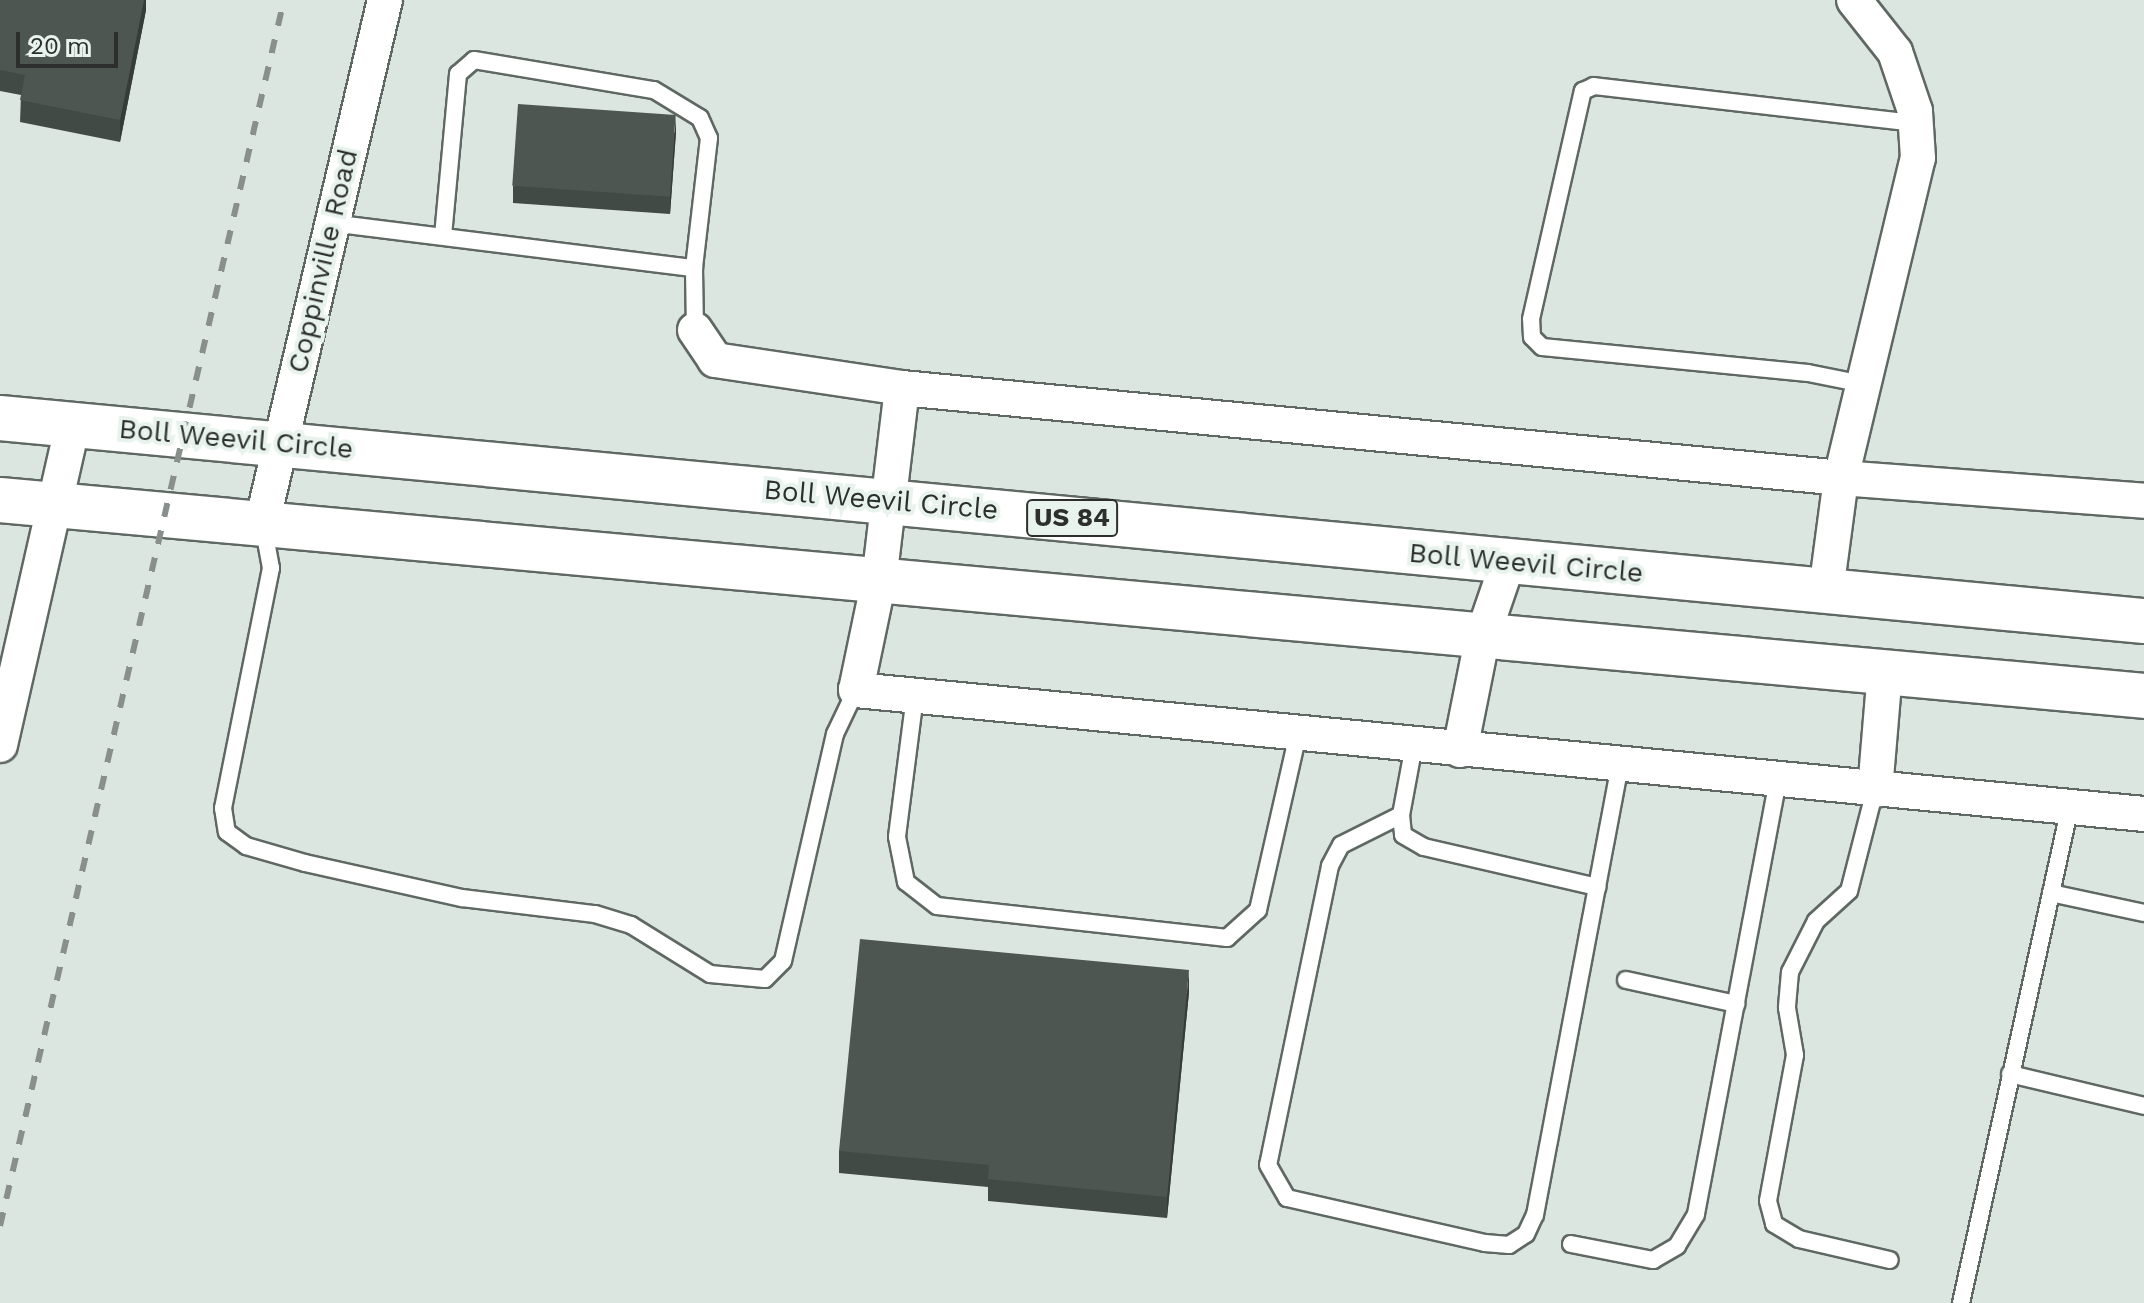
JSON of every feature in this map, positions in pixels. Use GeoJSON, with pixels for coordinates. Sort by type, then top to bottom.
{"type":"FeatureCollection","features":[{"type":"Feature","properties":{"kind":"highway","name":"Boll Weevil Circle"},"geometry":{"type":"LineString","coordinates":[[0,418],[281,442],[2144,621]]}},
{"type":"Feature","properties":{"kind":"highway"},"geometry":{"type":"LineString","coordinates":[[0,500],[2144,696]]}},
{"type":"Feature","properties":{"kind":"street","name":"Coppinville Road"},"geometry":{"type":"LineString","coordinates":[[262,523],[385,0]]}},
{"type":"Feature","properties":{"kind":"street"},"geometry":{"type":"LineString","coordinates":[[1826,591],[1841,478],[1918,158],[1916,123],[1895,52],[1854,0]]}},
{"type":"Feature","properties":{"kind":"street"},"geometry":{"type":"LineString","coordinates":[[695,330],[715,360],[902,388],[1841,478],[2144,501]]}},
{"type":"Feature","properties":{"kind":"street"},"geometry":{"type":"LineString","coordinates":[[902,388],[879,580],[856,690],[2144,814]]}},
{"type":"Feature","properties":{"kind":"street"},"geometry":{"type":"LineString","coordinates":[[0,745],[16,617],[56,505],[73,424]]}},
{"type":"Feature","properties":{"kind":"street"},"geometry":{"type":"LineString","coordinates":[[1460,750],[1483,635],[1508,562]]}},
{"type":"Feature","properties":{"kind":"street"},"geometry":{"type":"LineString","coordinates":[[1875,790],[1885,672]]}},
{"type":"Feature","properties":{"kind":"lane"},"geometry":{"type":"LineString","coordinates":[[443,236],[458,74],[474,60],[654,90],[700,118],[709,138],[694,268],[695,330]]}},
{"type":"Feature","properties":{"kind":"lane"},"geometry":{"type":"LineString","coordinates":[[1863,384],[1808,373],[1542,347],[1532,337],[1531,319],[1583,91],[1594,86],[1916,123]]}},
{"type":"Feature","properties":{"kind":"lane"},"geometry":{"type":"LineString","coordinates":[[331,223],[694,268]]}},
{"type":"Feature","properties":{"kind":"lane"},"geometry":{"type":"LineString","coordinates":[[262,523],[271,568],[223,808],[227,832],[246,846],[305,863],[462,898],[595,914],[631,925],[710,974],[733,980],[765,979],[783,961],[835,734],[856,690]]}},
{"type":"Feature","properties":{"kind":"lane"},"geometry":{"type":"LineString","coordinates":[[915,696],[897,837],[906,882],[937,906],[1227,938],[1258,910],[1298,734]]}},
{"type":"Feature","properties":{"kind":"lane"},"geometry":{"type":"LineString","coordinates":[[1414,745],[1401,815],[1403,835],[1424,847],[1597,887]]}},
{"type":"Feature","properties":{"kind":"lane"},"geometry":{"type":"LineString","coordinates":[[1401,815],[1341,845],[1330,866],[1269,1140],[1268,1165],[1287,1198],[1485,1243],[1509,1245],[1526,1234],[1535,1215],[1620,765]]}},
{"type":"Feature","properties":{"kind":"lane"},"geometry":{"type":"LineString","coordinates":[[1571,1244],[1653,1260],[1677,1246],[1696,1214],[1778,780]]}},
{"type":"Feature","properties":{"kind":"lane"},"geometry":{"type":"LineString","coordinates":[[1875,790],[1849,891],[1816,921],[1790,972],[1787,1008],[1795,1055],[1768,1201],[1774,1224],[1799,1239],[1890,1260]]}},
{"type":"Feature","properties":{"kind":"lane"},"geometry":{"type":"LineString","coordinates":[[1961,1303],[2070,807]]}},
{"type":"Feature","properties":{"kind":"lane"},"geometry":{"type":"LineString","coordinates":[[2051,893],[2144,913]]}},
{"type":"Feature","properties":{"kind":"lane"},"geometry":{"type":"LineString","coordinates":[[1626,980],[1736,1004]]}},
{"type":"Feature","properties":{"kind":"lane"},"geometry":{"type":"LineString","coordinates":[[2010,1074],[2144,1106]]}},
{"type":"Feature","properties":{"kind":"building"},"geometry":{"type":"Polygon","coordinates":[[[0,0],[144,0],[120,120],[20,100],[25,75],[0,70],[0,0]]]}},
{"type":"Feature","properties":{"kind":"building"},"geometry":{"type":"Polygon","coordinates":[[[518,104],[676,115],[670,197],[512,186],[518,104]]]}},
{"type":"Feature","properties":{"kind":"building"},"geometry":{"type":"Polygon","coordinates":[[[860,939],[1189,970],[1167,1197],[988,1179],[989,1165],[839,1151],[860,939]]]}},
{"type":"Feature","properties":{"kind":"railway"},"geometry":{"type":"LineString","coordinates":[[0,1226],[284,0]]}}]}
